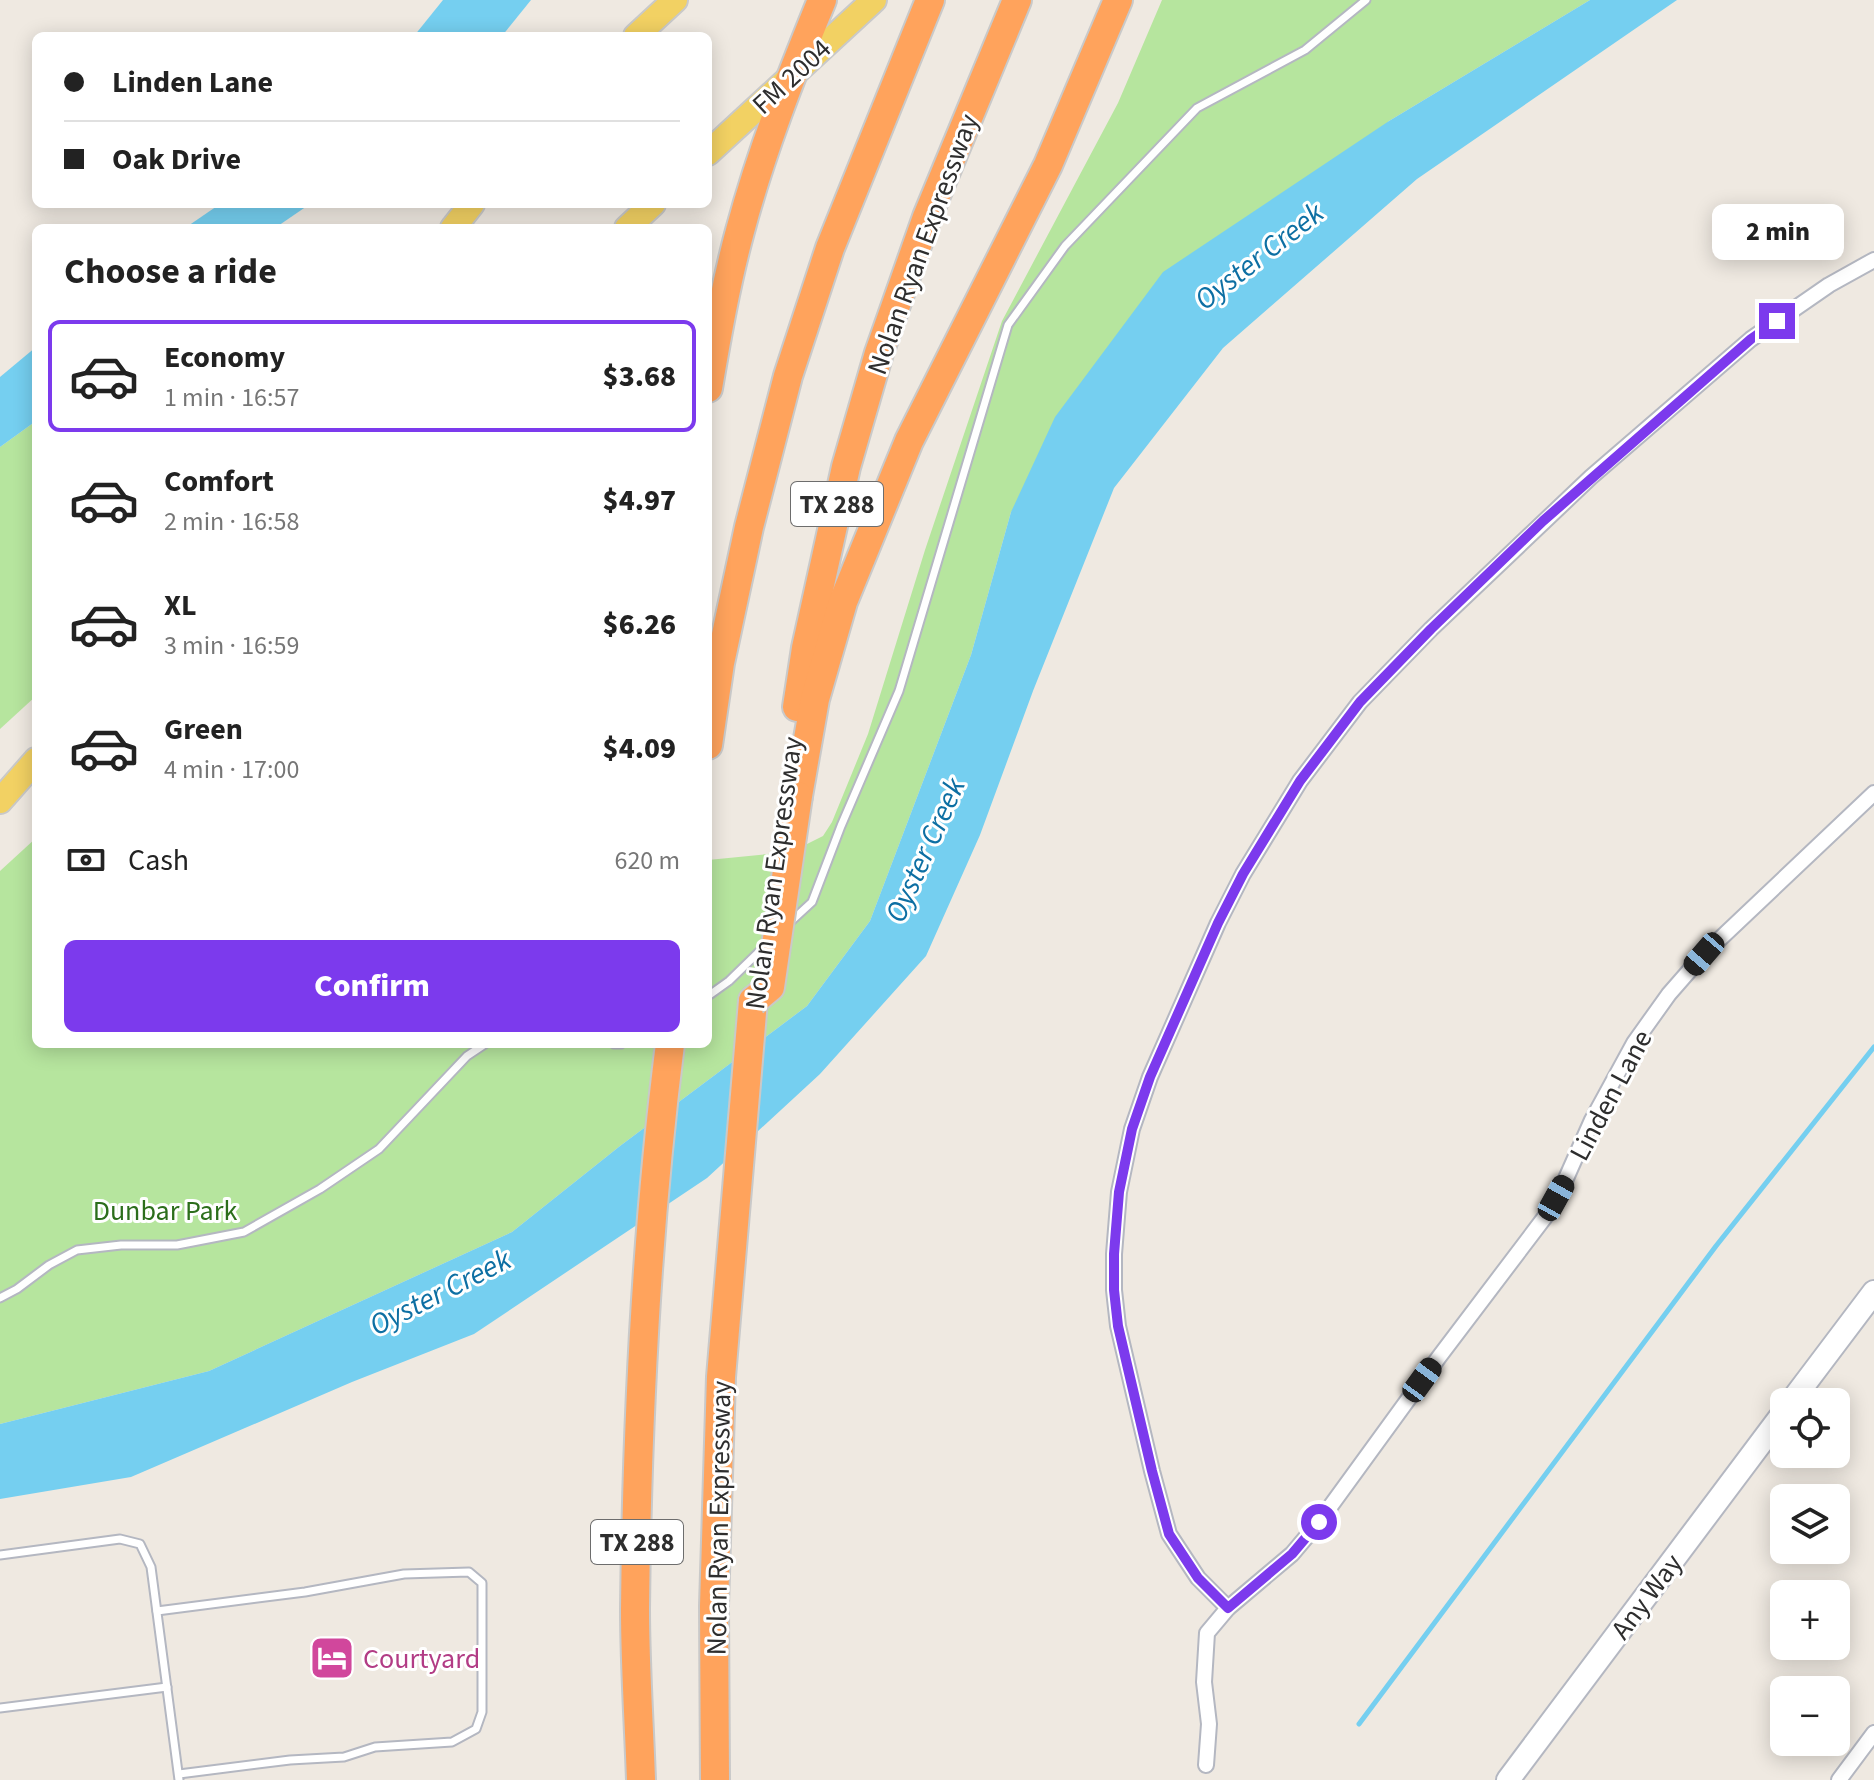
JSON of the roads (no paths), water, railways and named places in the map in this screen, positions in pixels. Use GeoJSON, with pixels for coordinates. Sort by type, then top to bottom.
{"type":"FeatureCollection","features":[{"type":"Feature","properties":{"kind":"highway"},"geometry":{"type":"LineString","coordinates":[[712,364],[741,228],[791,76],[822,0]]}},
{"type":"Feature","properties":{"kind":"highway","name":"TX 288"},"geometry":{"type":"LineString","coordinates":[[712,718],[720,663],[749,527],[788,376],[830,248],[930,0]]}},
{"type":"Feature","properties":{"kind":"highway","name":"Nolan Ryan Expressway"},"geometry":{"type":"LineString","coordinates":[[715,1780],[714,1606],[725,1317],[753,1001],[770,987],[806,648],[846,467],[879,353],[927,217],[1017,0]]}},
{"type":"Feature","properties":{"kind":"highway"},"geometry":{"type":"LineString","coordinates":[[790,798],[843,602],[909,441],[1048,165],[1118,0]]}},
{"type":"Feature","properties":{"kind":"highway"},"geometry":{"type":"LineString","coordinates":[[650,1048],[645,1119],[658,1134]]}},
{"type":"Feature","properties":{"kind":"highway","name":"TX 288"},"geometry":{"type":"LineString","coordinates":[[641,1780],[635,1611],[642,1360],[658,1134],[669,1048]]}},
{"type":"Feature","properties":{"kind":"main road"},"geometry":{"type":"LineString","coordinates":[[640,32],[675,0]]}},
{"type":"Feature","properties":{"kind":"main road","name":"FM 2004"},"geometry":{"type":"LineString","coordinates":[[712,149],[874,0]]}},
{"type":"Feature","properties":{"kind":"main road"},"geometry":{"type":"LineString","coordinates":[[456,224],[469,208]]}},
{"type":"Feature","properties":{"kind":"main road"},"geometry":{"type":"LineString","coordinates":[[631,224],[649,208]]}},
{"type":"Feature","properties":{"kind":"main road"},"geometry":{"type":"LineString","coordinates":[[712,292],[719,323]]}},
{"type":"Feature","properties":{"kind":"main road"},"geometry":{"type":"LineString","coordinates":[[0,803],[32,765]]}},
{"type":"Feature","properties":{"kind":"main road"},"geometry":{"type":"LineString","coordinates":[[0,803],[32,775]]}},
{"type":"Feature","properties":{"kind":"street"},"geometry":{"type":"LineString","coordinates":[[1228,1608],[1198,1578],[1169,1534],[1118,1326],[1114,1290],[1119,1192],[1132,1129],[1150,1077],[1218,923],[1243,874],[1300,781],[1360,702],[1431,629],[1591,477],[1751,339],[1829,285],[1874,260]]}},
{"type":"Feature","properties":{"kind":"street","name":"Linden Lane"},"geometry":{"type":"LineString","coordinates":[[1206,1765],[1209,1724],[1204,1682],[1207,1633],[1228,1608],[1292,1554],[1319,1522],[1548,1213],[1592,1120],[1634,1043],[1669,994],[1704,954],[1874,793]]}},
{"type":"Feature","properties":{"kind":"street"},"geometry":{"type":"LineString","coordinates":[[1802,1388],[1874,1292]]}},
{"type":"Feature","properties":{"kind":"street","name":"Any Way"},"geometry":{"type":"LineString","coordinates":[[1508,1780],[1770,1431]]}},
{"type":"Feature","properties":{"kind":"street"},"geometry":{"type":"LineString","coordinates":[[1839,1780],[1874,1733]]}},
{"type":"Feature","properties":{"kind":"lane"},"geometry":{"type":"LineString","coordinates":[[712,993],[729,981],[812,902],[899,691],[1008,325],[1065,246],[1197,108],[1305,50],[1366,0]]}},
{"type":"Feature","properties":{"kind":"lane"},"geometry":{"type":"LineString","coordinates":[[0,1298],[77,1250],[121,1245],[177,1245],[244,1232],[320,1189],[379,1149],[467,1056],[479,1048]]}},
{"type":"Feature","properties":{"kind":"lane"},"geometry":{"type":"LineString","coordinates":[[0,1555],[120,1539],[140,1544],[151,1567],[179,1777],[290,1760],[344,1757],[375,1747],[452,1742],[476,1729],[482,1712],[482,1583],[469,1572],[404,1574],[305,1592],[157,1611]]}},
{"type":"Feature","properties":{"kind":"lane"},"geometry":{"type":"LineString","coordinates":[[0,1708],[167,1687]]}},
{"type":"Feature","properties":{"kind":"water"},"geometry":{"type":"Polygon","coordinates":[[[443,0],[531,0],[505,32],[417,32],[443,0]]]}},
{"type":"Feature","properties":{"kind":"water","name":"Oyster Creek"},"geometry":{"type":"Polygon","coordinates":[[[1590,0],[1677,0],[1417,179],[1223,348],[1114,488],[1033,691],[980,835],[926,956],[820,1074],[707,1178],[474,1334],[352,1382],[131,1477],[0,1499],[0,1424],[209,1371],[512,1232],[620,1146],[807,1006],[870,921],[971,655],[1011,512],[1055,417],[1163,272],[1389,121],[1590,0]]]}},
{"type":"Feature","properties":{"kind":"water"},"geometry":{"type":"Polygon","coordinates":[[[214,208],[304,208],[281,224],[191,224],[214,208]]]}},
{"type":"Feature","properties":{"kind":"water"},"geometry":{"type":"Polygon","coordinates":[[[32,350],[32,424],[0,447],[0,377],[32,350]]]}},
{"type":"Feature","properties":{"kind":"waterway"},"geometry":{"type":"LineString","coordinates":[[1359,1724],[1716,1246],[1874,1047]]}},
{"type":"Feature","properties":{"kind":"place","name":"Courtyard"},"geometry":{"type":"Point","coordinates":[332,1658]}},
{"type":"Feature","properties":{"kind":"park label","name":"Dunbar Park"},"geometry":{"type":"Point","coordinates":[165,1210]}}]}
